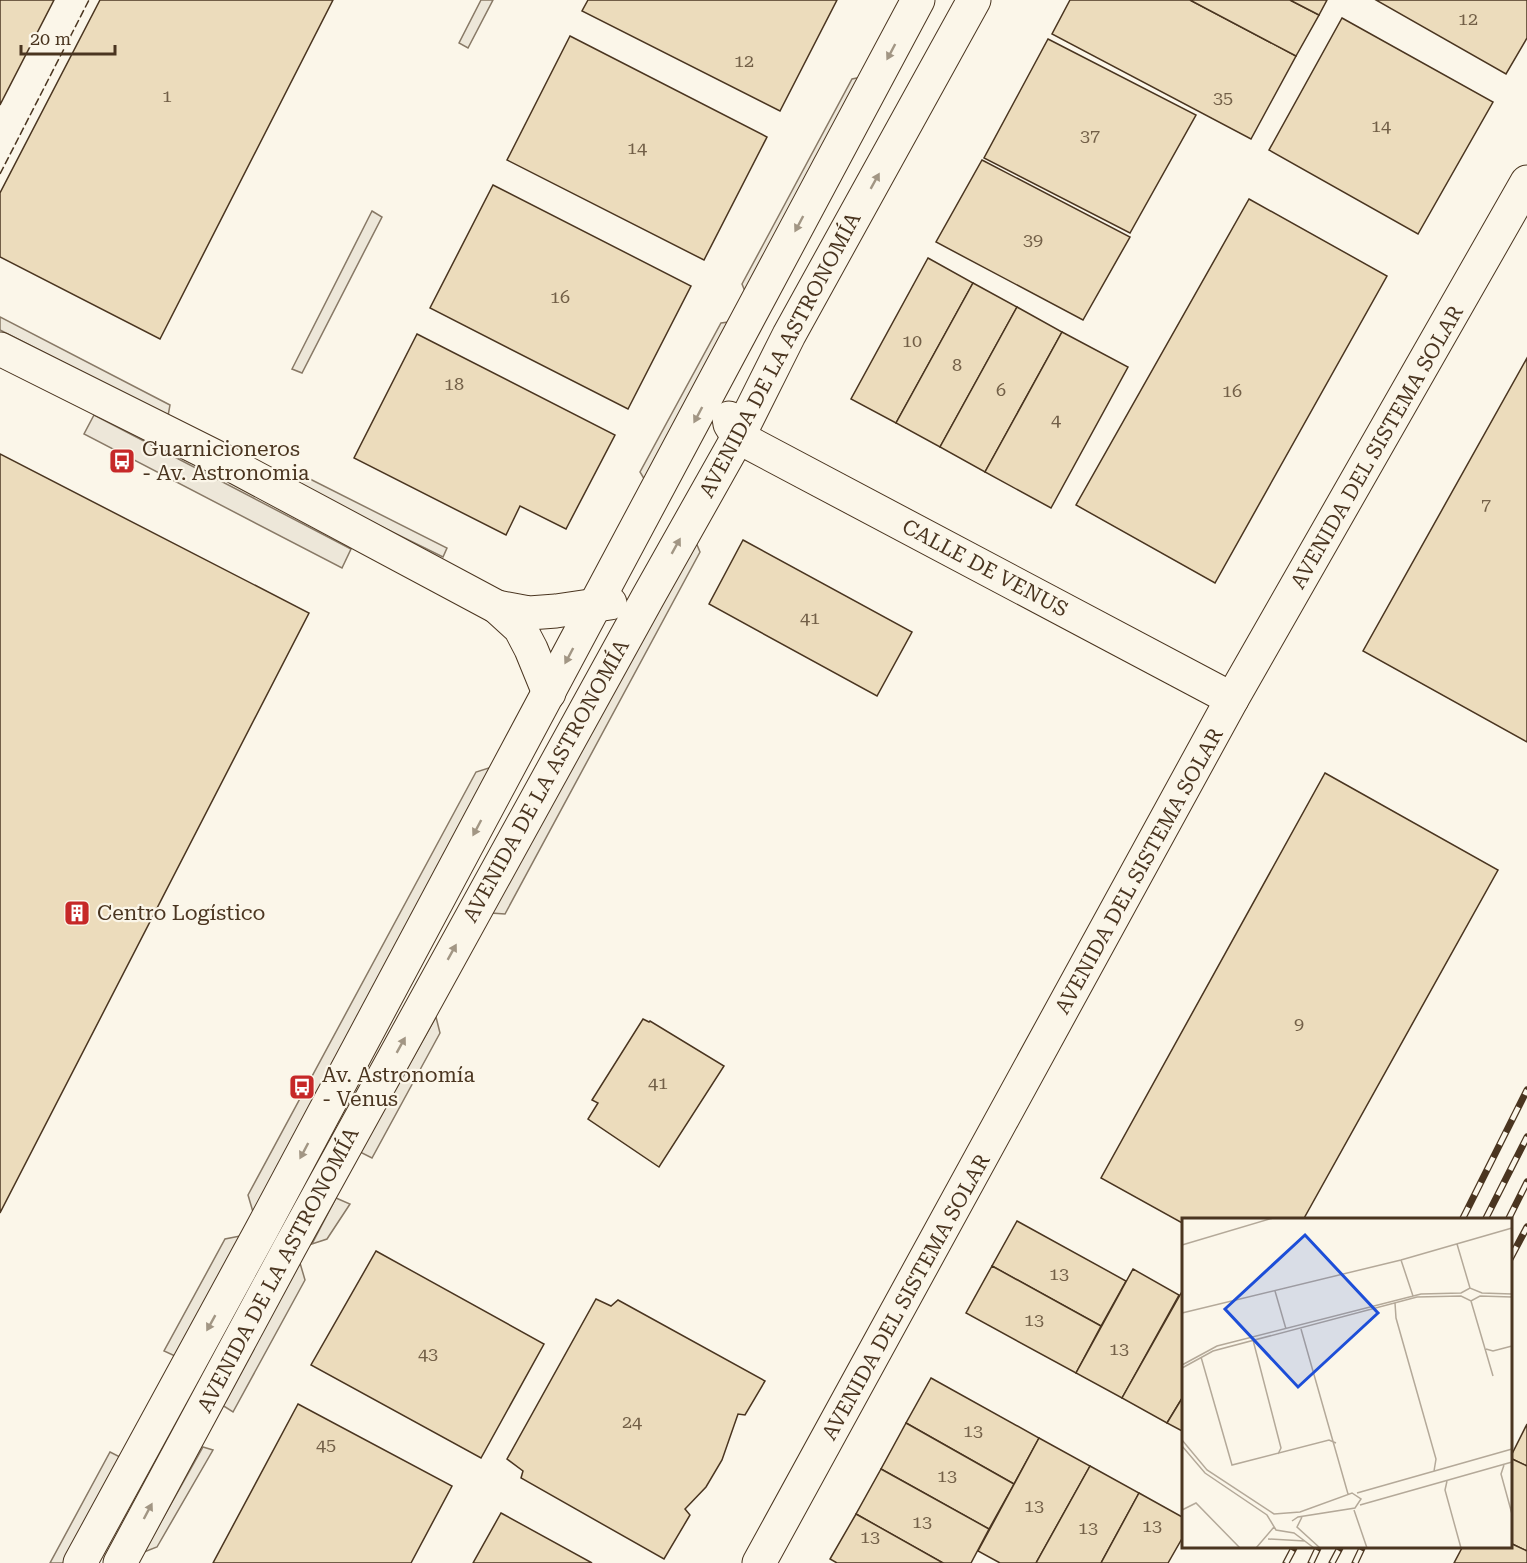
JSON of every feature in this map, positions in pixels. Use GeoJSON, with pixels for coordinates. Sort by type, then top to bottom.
{"type":"FeatureCollection","features":[{"type":"Feature","properties":{"kind":"street","name":"AVENIDA DE LA ASTRONOMÍA"},"geometry":{"type":"LineString","coordinates":[[80,1563],[261,1231],[918,0]]}},
{"type":"Feature","properties":{"kind":"street"},"geometry":{"type":"LineString","coordinates":[[920,100],[936,53],[939,17],[935,0]]}},
{"type":"Feature","properties":{"kind":"street","name":"AVENIDA DE LA ASTRONOMÍA"},"geometry":{"type":"LineString","coordinates":[[120,1563],[296,1236],[738,437],[789,335],[974,0]]}},
{"type":"Feature","properties":{"kind":"street","name":"AVENIDA DEL SISTEMA SOLAR"},"geometry":{"type":"LineString","coordinates":[[759,1563],[1232,699],[1527,182]]}},
{"type":"Feature","properties":{"kind":"street"},"geometry":{"type":"LineString","coordinates":[[0,349],[226,462],[497,607],[520,628],[549,693]]}},
{"type":"Feature","properties":{"kind":"street"},"geometry":{"type":"LineString","coordinates":[[676,456],[714,439],[738,437],[730,424],[726,400],[725,386],[729,357]]}},
{"type":"Feature","properties":{"kind":"street","name":"CALLE DE VENUS"},"geometry":{"type":"LineString","coordinates":[[738,437],[1232,699]]}},
{"type":"Feature","properties":{"kind":"street"},"geometry":{"type":"LineString","coordinates":[[497,607],[529,613],[648,597]]}},
{"type":"Feature","properties":{"kind":"shaded area"},"geometry":{"type":"Polygon","coordinates":[[[481,0],[493,0],[468,48],[459,43],[481,0]]]}},
{"type":"Feature","properties":{"kind":"shaded area"},"geometry":{"type":"Polygon","coordinates":[[[867,76],[749,301],[742,284],[852,79],[867,76]]]}},
{"type":"Feature","properties":{"kind":"shaded area"},"geometry":{"type":"Polygon","coordinates":[[[372,211],[382,217],[302,373],[292,369],[372,211]]]}},
{"type":"Feature","properties":{"kind":"shaded area"},"geometry":{"type":"Polygon","coordinates":[[[0,317],[170,405],[168,416],[0,330],[0,317]]]}},
{"type":"Feature","properties":{"kind":"shaded area"},"geometry":{"type":"Polygon","coordinates":[[[737,321],[646,482],[640,472],[721,323],[737,321]]]}},
{"type":"Feature","properties":{"kind":"shaded area"},"geometry":{"type":"Polygon","coordinates":[[[94,415],[351,549],[342,568],[84,434],[94,415]]]}},
{"type":"Feature","properties":{"kind":"shaded area"},"geometry":{"type":"Polygon","coordinates":[[[302,475],[447,548],[443,557],[297,485],[302,475]]]}},
{"type":"Feature","properties":{"kind":"shaded area"},"geometry":{"type":"Polygon","coordinates":[[[695,540],[700,552],[505,914],[491,913],[695,540]]]}},
{"type":"Feature","properties":{"kind":"shaded area"},"geometry":{"type":"Polygon","coordinates":[[[495,766],[253,1212],[248,1195],[476,772],[495,766]]]}},
{"type":"Feature","properties":{"kind":"shaded area"},"geometry":{"type":"Polygon","coordinates":[[[436,1017],[440,1033],[372,1158],[360,1152],[436,1017]]]}},
{"type":"Feature","properties":{"kind":"shaded area"},"geometry":{"type":"Polygon","coordinates":[[[336,1198],[350,1204],[327,1239],[312,1244],[336,1198]]]}},
{"type":"Feature","properties":{"kind":"shaded area"},"geometry":{"type":"Polygon","coordinates":[[[240,1236],[175,1356],[164,1351],[225,1239],[240,1236]]]}},
{"type":"Feature","properties":{"kind":"shaded area"},"geometry":{"type":"Polygon","coordinates":[[[300,1263],[305,1280],[233,1412],[222,1405],[300,1263]]]}},
{"type":"Feature","properties":{"kind":"shaded area"},"geometry":{"type":"Polygon","coordinates":[[[203,1447],[213,1450],[157,1547],[144,1552],[203,1447]]]}},
{"type":"Feature","properties":{"kind":"shaded area"},"geometry":{"type":"Polygon","coordinates":[[[110,1452],[120,1457],[63,1563],[50,1563],[110,1452]]]}},
{"type":"Feature","properties":{"kind":"building"},"geometry":{"type":"Polygon","coordinates":[[[0,0],[54,0],[0,105],[0,0]]]}},
{"type":"Feature","properties":{"kind":"building"},"geometry":{"type":"Polygon","coordinates":[[[100,0],[333,0],[160,339],[0,257],[0,193],[100,0]]]}},
{"type":"Feature","properties":{"kind":"building"},"geometry":{"type":"Polygon","coordinates":[[[588,0],[837,0],[780,111],[582,11],[588,0]]]}},
{"type":"Feature","properties":{"kind":"building"},"geometry":{"type":"Polygon","coordinates":[[[1070,0],[1190,0],[1296,56],[1251,139],[1052,34],[1070,0]]]}},
{"type":"Feature","properties":{"kind":"building"},"geometry":{"type":"Polygon","coordinates":[[[1190,0],[1290,0],[1319,15],[1296,56],[1190,0]]]}},
{"type":"Feature","properties":{"kind":"building"},"geometry":{"type":"Polygon","coordinates":[[[1290,0],[1327,0],[1319,15],[1290,0]]]}},
{"type":"Feature","properties":{"kind":"building"},"geometry":{"type":"Polygon","coordinates":[[[1376,0],[1527,0],[1527,38],[1506,74],[1376,0]]]}},
{"type":"Feature","properties":{"kind":"building"},"geometry":{"type":"Polygon","coordinates":[[[1342,18],[1493,102],[1418,234],[1269,150],[1342,18]]]}},
{"type":"Feature","properties":{"kind":"building"},"geometry":{"type":"Polygon","coordinates":[[[570,36],[767,137],[704,260],[507,160],[570,36]]]}},
{"type":"Feature","properties":{"kind":"building"},"geometry":{"type":"Polygon","coordinates":[[[1048,39],[1196,115],[1130,233],[984,158],[1048,39]]]}},
{"type":"Feature","properties":{"kind":"building"},"geometry":{"type":"Polygon","coordinates":[[[982,160],[1130,237],[1083,320],[936,242],[982,160]]]}},
{"type":"Feature","properties":{"kind":"building"},"geometry":{"type":"Polygon","coordinates":[[[493,185],[691,286],[628,409],[430,308],[493,185]]]}},
{"type":"Feature","properties":{"kind":"building"},"geometry":{"type":"Polygon","coordinates":[[[1249,199],[1387,276],[1215,583],[1076,505],[1249,199]]]}},
{"type":"Feature","properties":{"kind":"building"},"geometry":{"type":"Polygon","coordinates":[[[928,258],[973,283],[896,423],[851,399],[928,258]]]}},
{"type":"Feature","properties":{"kind":"building"},"geometry":{"type":"Polygon","coordinates":[[[973,283],[1017,307],[940,447],[896,423],[973,283]]]}},
{"type":"Feature","properties":{"kind":"building"},"geometry":{"type":"Polygon","coordinates":[[[1017,307],[1062,332],[985,472],[940,447],[1017,307]]]}},
{"type":"Feature","properties":{"kind":"building"},"geometry":{"type":"Polygon","coordinates":[[[1062,332],[1128,367],[1051,508],[985,472],[1062,332]]]}},
{"type":"Feature","properties":{"kind":"building"},"geometry":{"type":"Polygon","coordinates":[[[417,334],[615,435],[566,529],[520,506],[506,535],[354,458],[417,334]]]}},
{"type":"Feature","properties":{"kind":"building"},"geometry":{"type":"Polygon","coordinates":[[[1527,358],[1527,742],[1363,651],[1527,358]]]}},
{"type":"Feature","properties":{"kind":"building","name":"Centro Logístico"},"geometry":{"type":"Polygon","coordinates":[[[0,454],[309,613],[0,1213],[0,454]]]}},
{"type":"Feature","properties":{"kind":"building"},"geometry":{"type":"Polygon","coordinates":[[[743,540],[912,632],[877,696],[709,604],[743,540]]]}},
{"type":"Feature","properties":{"kind":"building"},"geometry":{"type":"Polygon","coordinates":[[[1325,773],[1498,870],[1304,1218],[1182,1218],[1182,1223],[1101,1178],[1325,773]]]}},
{"type":"Feature","properties":{"kind":"building"},"geometry":{"type":"Polygon","coordinates":[[[643,1019],[724,1066],[659,1167],[588,1119],[598,1103],[592,1100],[643,1019]]]}},
{"type":"Feature","properties":{"kind":"building"},"geometry":{"type":"Polygon","coordinates":[[[1017,1221],[1126,1281],[1101,1326],[992,1266],[1017,1221]]]}},
{"type":"Feature","properties":{"kind":"building"},"geometry":{"type":"Polygon","coordinates":[[[376,1251],[544,1344],[481,1458],[311,1365],[376,1251]]]}},
{"type":"Feature","properties":{"kind":"building"},"geometry":{"type":"Polygon","coordinates":[[[992,1266],[1101,1326],[1076,1373],[966,1313],[992,1266]]]}},
{"type":"Feature","properties":{"kind":"building"},"geometry":{"type":"Polygon","coordinates":[[[1133,1269],[1179,1295],[1122,1398],[1076,1373],[1133,1269]]]}},
{"type":"Feature","properties":{"kind":"building"},"geometry":{"type":"Polygon","coordinates":[[[1182,1292],[1182,1398],[1167,1423],[1122,1398],[1182,1292]]]}},
{"type":"Feature","properties":{"kind":"building"},"geometry":{"type":"Polygon","coordinates":[[[596,1299],[611,1306],[618,1300],[765,1381],[745,1415],[738,1414],[722,1460],[706,1487],[685,1509],[690,1515],[664,1559],[521,1478],[523,1471],[507,1459],[596,1299]]]}},
{"type":"Feature","properties":{"kind":"building"},"geometry":{"type":"Polygon","coordinates":[[[931,1378],[1039,1438],[1014,1484],[906,1423],[931,1378]]]}},
{"type":"Feature","properties":{"kind":"building"},"geometry":{"type":"Polygon","coordinates":[[[1182,1398],[1182,1431],[1167,1423],[1182,1398]]]}},
{"type":"Feature","properties":{"kind":"building"},"geometry":{"type":"Polygon","coordinates":[[[298,1404],[452,1486],[411,1563],[213,1563],[298,1404]]]}},
{"type":"Feature","properties":{"kind":"building"},"geometry":{"type":"Polygon","coordinates":[[[906,1423],[1014,1484],[989,1529],[881,1469],[906,1423]]]}},
{"type":"Feature","properties":{"kind":"building"},"geometry":{"type":"Polygon","coordinates":[[[1527,1424],[1527,1466],[1512,1459],[1512,1454],[1527,1424]]]}},
{"type":"Feature","properties":{"kind":"building"},"geometry":{"type":"Polygon","coordinates":[[[1039,1438],[1090,1466],[1036,1563],[1000,1563],[978,1551],[1039,1438]]]}},
{"type":"Feature","properties":{"kind":"building"},"geometry":{"type":"Polygon","coordinates":[[[1512,1459],[1527,1466],[1527,1551],[1512,1544],[1512,1459]]]}},
{"type":"Feature","properties":{"kind":"building"},"geometry":{"type":"Polygon","coordinates":[[[1090,1466],[1139,1493],[1101,1563],[1036,1563],[1090,1466]]]}},
{"type":"Feature","properties":{"kind":"building"},"geometry":{"type":"Polygon","coordinates":[[[881,1469],[989,1529],[971,1563],[943,1563],[856,1514],[881,1469]]]}},
{"type":"Feature","properties":{"kind":"building"},"geometry":{"type":"Polygon","coordinates":[[[1139,1493],[1182,1517],[1182,1538],[1168,1563],[1101,1563],[1139,1493]]]}},
{"type":"Feature","properties":{"kind":"building"},"geometry":{"type":"Polygon","coordinates":[[[501,1513],[592,1563],[473,1563],[501,1513]]]}},
{"type":"Feature","properties":{"kind":"building"},"geometry":{"type":"Polygon","coordinates":[[[856,1514],[943,1563],[837,1563],[830,1559],[856,1514]]]}},
{"type":"Feature","properties":{"kind":"building"},"geometry":{"type":"Polygon","coordinates":[[[1512,1544],[1527,1551],[1527,1563],[1454,1563],[1462,1548],[1512,1548],[1512,1544]]]}},
{"type":"Feature","properties":{"kind":"railway"},"geometry":{"type":"LineString","coordinates":[[1463,1218],[1527,1090]]}},
{"type":"Feature","properties":{"kind":"railway"},"geometry":{"type":"LineString","coordinates":[[1486,1218],[1527,1137]]}},
{"type":"Feature","properties":{"kind":"railway"},"geometry":{"type":"LineString","coordinates":[[1509,1218],[1527,1182]]}},
{"type":"Feature","properties":{"kind":"railway"},"geometry":{"type":"LineString","coordinates":[[1512,1255],[1527,1227]]}},
{"type":"Feature","properties":{"kind":"railway"},"geometry":{"type":"LineString","coordinates":[[1286,1563],[1294,1548]]}},
{"type":"Feature","properties":{"kind":"railway"},"geometry":{"type":"LineString","coordinates":[[1311,1563],[1318,1548]]}},
{"type":"Feature","properties":{"kind":"railway"},"geometry":{"type":"LineString","coordinates":[[1332,1563],[1340,1548]]}},
{"type":"Feature","properties":{"kind":"railway"},"geometry":{"type":"LineString","coordinates":[[1355,1563],[1362,1548]]}},
{"type":"Feature","properties":{"kind":"fence"},"geometry":{"type":"LineString","coordinates":[[0,174],[89,0]]}},
{"type":"Feature","properties":{"kind":"place","name":"Guarnicioneros - Av. Astronomia"},"geometry":{"type":"Point","coordinates":[122,461]}},
{"type":"Feature","properties":{"kind":"place","name":"Centro Logístico"},"geometry":{"type":"Point","coordinates":[77,913]}},
{"type":"Feature","properties":{"kind":"place","name":"Av. Astronomía - Venus"},"geometry":{"type":"Point","coordinates":[302,1087]}}]}
